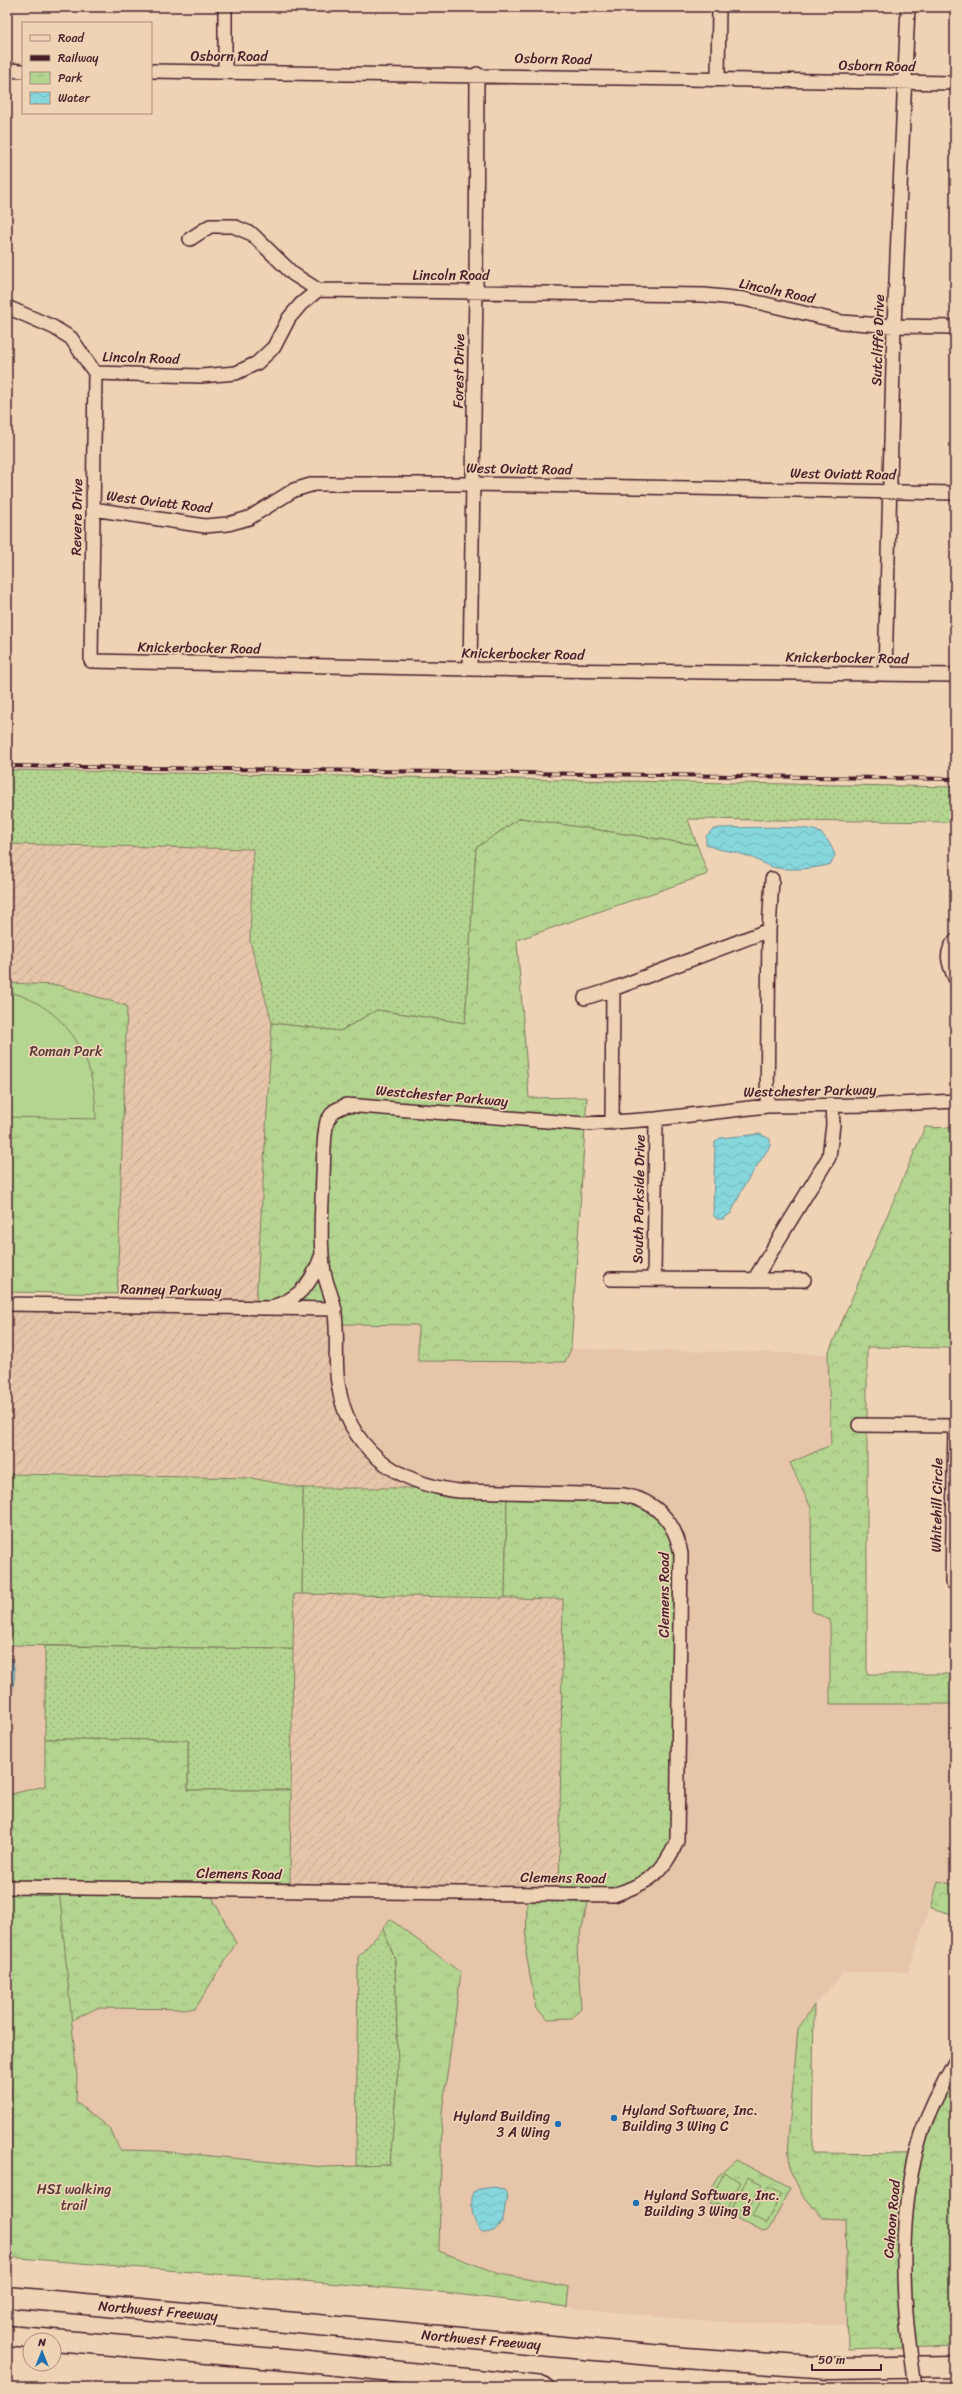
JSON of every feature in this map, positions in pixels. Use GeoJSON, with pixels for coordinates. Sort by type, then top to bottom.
{"type":"FeatureCollection","features":[{"type":"Feature","properties":{"kind":"highway","name":"Northwest Freeway"},"geometry":{"type":"LineString","coordinates":[[7,2297],[693,2359],[830,2368],[955,2366]]}},
{"type":"Feature","properties":{"kind":"highway"},"geometry":{"type":"LineString","coordinates":[[7,2336],[298,2361],[543,2387]]}},
{"type":"Feature","properties":{"kind":"street"},"geometry":{"type":"LineString","coordinates":[[225,7],[225,72]]}},
{"type":"Feature","properties":{"kind":"street"},"geometry":{"type":"LineString","coordinates":[[718,78],[719,7]]}},
{"type":"Feature","properties":{"kind":"street","name":"Sutcliffe Drive"},"geometry":{"type":"LineString","coordinates":[[885,674],[894,326],[908,7]]}},
{"type":"Feature","properties":{"kind":"street"},"geometry":{"type":"LineString","coordinates":[[7,70],[22,70]]}},
{"type":"Feature","properties":{"kind":"street","name":"Osborn Road"},"geometry":{"type":"LineString","coordinates":[[152,71],[477,74],[955,83]]}},
{"type":"Feature","properties":{"kind":"street","name":"Forest Drive"},"geometry":{"type":"LineString","coordinates":[[470,669],[476,291],[477,74]]}},
{"type":"Feature","properties":{"kind":"street"},"geometry":{"type":"LineString","coordinates":[[190,239],[210,226],[233,226],[252,234],[292,274],[318,290]]}},
{"type":"Feature","properties":{"kind":"street","name":"Lincoln Road"},"geometry":{"type":"LineString","coordinates":[[7,307],[53,327],[71,338],[95,373],[202,376],[236,373],[257,363],[274,347],[289,318],[301,304],[318,290],[704,295],[744,299],[842,322],[894,326],[955,327]]}},
{"type":"Feature","properties":{"kind":"street","name":"Revere Drive"},"geometry":{"type":"LineString","coordinates":[[91,661],[95,373]]}},
{"type":"Feature","properties":{"kind":"street","name":"West Oviatt Road"},"geometry":{"type":"LineString","coordinates":[[93,509],[205,526],[228,524],[249,518],[294,490],[314,484],[472,484],[955,493]]}},
{"type":"Feature","properties":{"kind":"street","name":"Knickerbocker Road"},"geometry":{"type":"LineString","coordinates":[[91,661],[470,669],[955,675]]}},
{"type":"Feature","properties":{"kind":"street"},"geometry":{"type":"LineString","coordinates":[[767,1106],[769,930],[772,879]]}},
{"type":"Feature","properties":{"kind":"street"},"geometry":{"type":"LineString","coordinates":[[585,998],[613,989],[769,930]]}},
{"type":"Feature","properties":{"kind":"street"},"geometry":{"type":"LineString","coordinates":[[955,941],[948,954],[948,964],[955,978]]}},
{"type":"Feature","properties":{"kind":"street"},"geometry":{"type":"LineString","coordinates":[[612,1123],[613,989]]}},
{"type":"Feature","properties":{"kind":"street","name":"Westchester Parkway"},"geometry":{"type":"LineString","coordinates":[[415,1482],[392,1470],[374,1454],[351,1424],[342,1403],[338,1383],[335,1309],[324,1275],[322,1256],[325,1128],[330,1116],[340,1107],[346,1105],[360,1105],[586,1124],[656,1119],[767,1106],[879,1105],[955,1101]]}},
{"type":"Feature","properties":{"kind":"street"},"geometry":{"type":"LineString","coordinates":[[754,1280],[829,1157],[833,1125],[832,1105]]}},
{"type":"Feature","properties":{"kind":"street","name":"South Parkside Drive"},"geometry":{"type":"LineString","coordinates":[[654,1279],[656,1119]]}},
{"type":"Feature","properties":{"kind":"street"},"geometry":{"type":"LineString","coordinates":[[270,1308],[286,1303],[307,1287],[316,1273],[322,1256]]}},
{"type":"Feature","properties":{"kind":"street"},"geometry":{"type":"LineString","coordinates":[[612,1279],[804,1280]]}},
{"type":"Feature","properties":{"kind":"street","name":"Ranney Parkway"},"geometry":{"type":"LineString","coordinates":[[7,1304],[335,1309]]}},
{"type":"Feature","properties":{"kind":"street"},"geometry":{"type":"LineString","coordinates":[[859,1424],[955,1426]]}},
{"type":"Feature","properties":{"kind":"street","name":"Whitehill Circle"},"geometry":{"type":"LineString","coordinates":[[955,1426],[952,1582],[955,1582]]}},
{"type":"Feature","properties":{"kind":"street","name":"Clemens Road"},"geometry":{"type":"LineString","coordinates":[[7,1887],[614,1895],[645,1884],[665,1864],[677,1841],[681,1554],[679,1540],[674,1528],[654,1506],[637,1497],[623,1495],[459,1491],[436,1488],[415,1482]]}},
{"type":"Feature","properties":{"kind":"street","name":"Cahoon Road"},"geometry":{"type":"LineString","coordinates":[[915,2387],[905,2309],[904,2247],[911,2176],[921,2134],[938,2092],[955,2062]]}},
{"type":"Feature","properties":{"kind":"shaded area"},"geometry":{"type":"Polygon","coordinates":[[[7,844],[253,849],[250,941],[272,1023],[256,1303],[117,1301],[127,1006],[58,985],[7,983],[7,844]]]}},
{"type":"Feature","properties":{"kind":"shaded area"},"geometry":{"type":"Polygon","coordinates":[[[7,1308],[331,1312],[333,1386],[386,1471],[415,1488],[303,1488],[251,1478],[7,1474],[7,1308]]]}},
{"type":"Feature","properties":{"kind":"shaded area"},"geometry":{"type":"Polygon","coordinates":[[[340,1324],[418,1325],[418,1361],[564,1362],[571,1349],[828,1354],[831,1445],[790,1464],[811,1508],[812,1611],[830,1619],[830,1704],[955,1704],[955,1885],[938,1881],[908,1972],[845,1972],[814,2005],[798,2029],[788,2140],[845,2218],[848,2325],[698,2321],[567,2307],[569,2287],[500,2274],[439,2251],[442,2112],[390,1919],[358,1957],[356,2166],[324,2167],[160,2151],[120,2150],[110,2129],[76,2103],[77,2077],[71,2021],[97,2008],[195,2009],[211,1895],[622,1900],[653,1885],[673,1860],[684,1557],[640,1495],[453,1488],[430,1483],[383,1457],[363,1436],[352,1416],[343,1390],[340,1324]]]}},
{"type":"Feature","properties":{"kind":"shaded area"},"geometry":{"type":"Polygon","coordinates":[[[294,1594],[563,1599],[559,1899],[290,1895],[294,1594]]]}},
{"type":"Feature","properties":{"kind":"shaded area"},"geometry":{"type":"Polygon","coordinates":[[[7,1645],[45,1646],[45,1786],[7,1795],[7,1645]]]}},
{"type":"Feature","properties":{"kind":"green space"},"geometry":{"type":"Polygon","coordinates":[[[7,770],[955,787],[955,822],[688,819],[697,845],[520,818],[476,848],[465,1023],[377,1010],[340,1031],[272,1023],[250,941],[253,849],[7,844],[7,770]]]}},
{"type":"Feature","properties":{"kind":"green space"},"geometry":{"type":"Polygon","coordinates":[[[520,818],[697,845],[708,874],[517,940],[529,1098],[587,1097],[571,1349],[565,1362],[418,1361],[418,1325],[340,1324],[339,1303],[256,1303],[272,1023],[340,1031],[377,1010],[465,1023],[476,848],[520,818]]]}},
{"type":"Feature","properties":{"kind":"green space","name":"Roman Park"},"geometry":{"type":"Polygon","coordinates":[[[7,983],[58,985],[127,1006],[117,1294],[7,1292],[7,983]]]}},
{"type":"Feature","properties":{"kind":"green space"},"geometry":{"type":"Polygon","coordinates":[[[7,991],[29,999],[47,1010],[62,1023],[75,1038],[84,1056],[91,1076],[95,1097],[96,1119],[7,1117],[7,991]]]}},
{"type":"Feature","properties":{"kind":"green space"},"geometry":{"type":"Polygon","coordinates":[[[925,1127],[955,1128],[955,1348],[867,1347],[867,1674],[955,1674],[955,1704],[830,1704],[830,1620],[812,1611],[811,1508],[790,1463],[831,1445],[828,1354],[925,1127]]]}},
{"type":"Feature","properties":{"kind":"green space"},"geometry":{"type":"Polygon","coordinates":[[[7,1474],[251,1478],[303,1488],[302,1594],[294,1594],[293,1649],[7,1645],[7,1474]]]}},
{"type":"Feature","properties":{"kind":"green space"},"geometry":{"type":"Polygon","coordinates":[[[303,1488],[415,1488],[448,1498],[507,1499],[505,1598],[302,1594],[303,1488]]]}},
{"type":"Feature","properties":{"kind":"green space"},"geometry":{"type":"Polygon","coordinates":[[[566,1498],[631,1504],[648,1511],[662,1520],[668,1528],[673,1541],[677,1556],[672,1839],[663,1858],[652,1871],[640,1881],[626,1886],[612,1890],[559,1891],[563,1599],[505,1598],[507,1499],[566,1498]]]}},
{"type":"Feature","properties":{"kind":"green space"},"geometry":{"type":"Polygon","coordinates":[[[45,1646],[293,1649],[291,1790],[188,1790],[188,1740],[45,1739],[45,1646]]]}},
{"type":"Feature","properties":{"kind":"green space"},"geometry":{"type":"Polygon","coordinates":[[[45,1739],[188,1740],[188,1790],[291,1790],[290,1883],[7,1880],[7,1795],[45,1786],[45,1739]]]}},
{"type":"Feature","properties":{"kind":"green space"},"geometry":{"type":"Polygon","coordinates":[[[938,1881],[955,1885],[955,1915],[931,1908],[938,1881]]]}},
{"type":"Feature","properties":{"kind":"green space","name":"HSI walking trail"},"geometry":{"type":"Polygon","coordinates":[[[7,1887],[59,1888],[77,2077],[76,2102],[110,2129],[120,2150],[160,2151],[324,2167],[390,2165],[398,2069],[395,1959],[383,1929],[390,1919],[461,1973],[442,2112],[439,2251],[500,2274],[569,2287],[567,2307],[438,2292],[7,2257],[7,2188],[11,2178],[11,2086],[7,2071],[7,1887]]]}},
{"type":"Feature","properties":{"kind":"green space"},"geometry":{"type":"Polygon","coordinates":[[[59,1894],[211,1895],[236,1943],[195,2009],[97,2008],[71,2021],[59,1894]]]}},
{"type":"Feature","properties":{"kind":"green space"},"geometry":{"type":"Polygon","coordinates":[[[527,1898],[589,1899],[577,1948],[581,2008],[572,2018],[548,2019],[536,2009],[526,1953],[527,1898]]]}},
{"type":"Feature","properties":{"kind":"green space"},"geometry":{"type":"Polygon","coordinates":[[[383,1929],[395,1959],[398,2069],[390,2165],[356,2166],[358,1957],[383,1929]]]}},
{"type":"Feature","properties":{"kind":"green space"},"geometry":{"type":"Polygon","coordinates":[[[814,2005],[812,2153],[912,2154],[946,2071],[955,2055],[955,2346],[848,2350],[845,2219],[822,2218],[803,2196],[790,2170],[788,2140],[798,2029],[814,2005]]]}},
{"type":"Feature","properties":{"kind":"green space"},"geometry":{"type":"Polygon","coordinates":[[[7,2071],[11,2086],[11,2165],[7,2164],[7,2071]]]}},
{"type":"Feature","properties":{"kind":"green space"},"geometry":{"type":"Polygon","coordinates":[[[736,2160],[790,2188],[769,2229],[763,2231],[709,2203],[707,2197],[717,2177],[736,2160]]]}},
{"type":"Feature","properties":{"kind":"green space"},"geometry":{"type":"Polygon","coordinates":[[[724,2173],[741,2182],[727,2208],[710,2200],[724,2173]]]}},
{"type":"Feature","properties":{"kind":"green space"},"geometry":{"type":"Polygon","coordinates":[[[748,2177],[762,2184],[746,2213],[733,2206],[748,2177]]]}},
{"type":"Feature","properties":{"kind":"green space"},"geometry":{"type":"Polygon","coordinates":[[[768,2187],[781,2194],[766,2223],[752,2216],[768,2187]]]}},
{"type":"Feature","properties":{"kind":"water"},"geometry":{"type":"Polygon","coordinates":[[[785,827],[809,829],[817,831],[826,838],[835,855],[831,864],[825,866],[799,869],[773,867],[748,856],[714,848],[706,844],[706,836],[712,830],[720,828],[785,827]]]}},
{"type":"Feature","properties":{"kind":"water"},"geometry":{"type":"Polygon","coordinates":[[[760,1134],[770,1139],[770,1146],[745,1184],[731,1213],[723,1219],[717,1219],[713,1215],[715,1142],[720,1138],[760,1134]]]}},
{"type":"Feature","properties":{"kind":"water"},"geometry":{"type":"Polygon","coordinates":[[[7,1655],[12,1660],[15,1674],[7,1712],[7,1655]]]}},
{"type":"Feature","properties":{"kind":"water"},"geometry":{"type":"Polygon","coordinates":[[[495,2187],[504,2190],[507,2194],[503,2220],[494,2231],[482,2232],[474,2219],[472,2202],[473,2192],[480,2189],[495,2187]]]}},
{"type":"Feature","properties":{"kind":"railway"},"geometry":{"type":"LineString","coordinates":[[7,766],[955,779]]}},
{"type":"Feature","properties":{"kind":"place","name":"Hyland Software, Inc. Building 3 Wing C"},"geometry":{"type":"Point","coordinates":[614,2118]}},
{"type":"Feature","properties":{"kind":"place","name":"Hyland Building 3 A Wing"},"geometry":{"type":"Point","coordinates":[558,2124]}},
{"type":"Feature","properties":{"kind":"place","name":"Hyland Software, Inc. Building 3 Wing B"},"geometry":{"type":"Point","coordinates":[636,2203]}}]}
